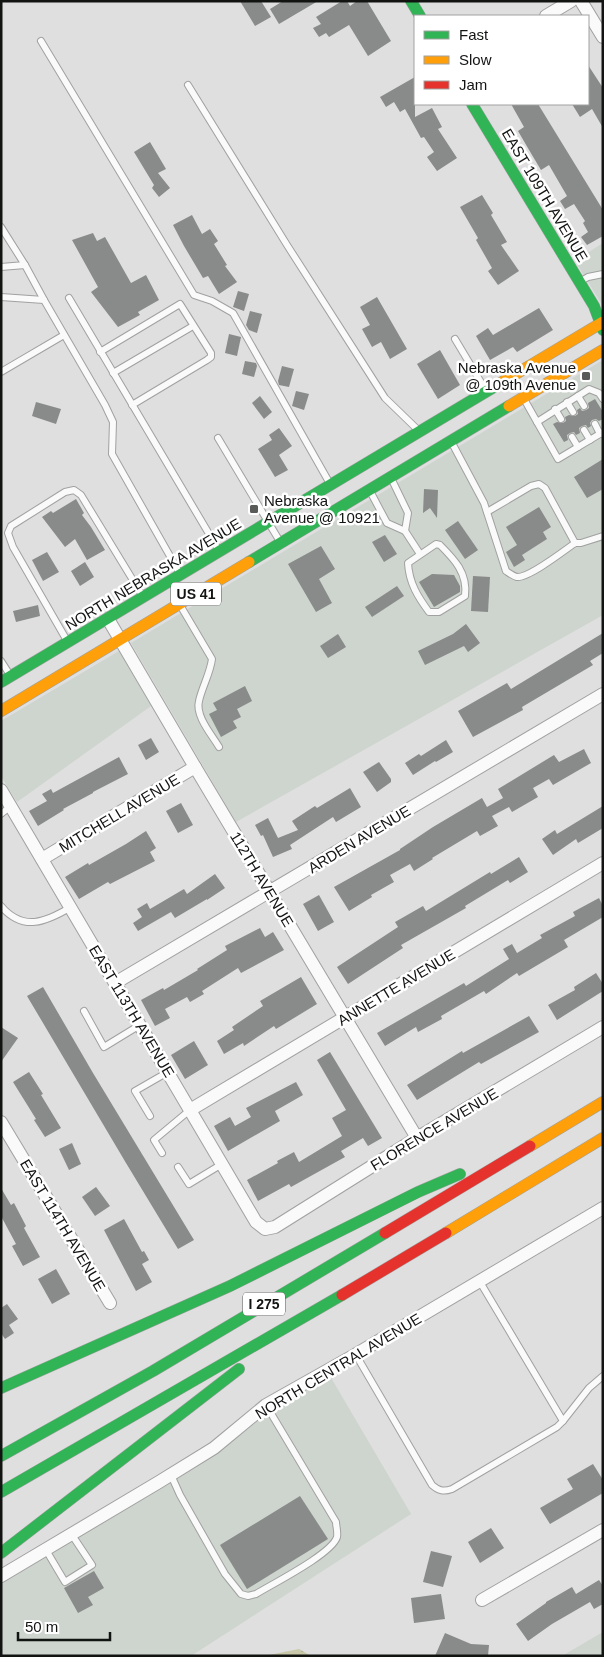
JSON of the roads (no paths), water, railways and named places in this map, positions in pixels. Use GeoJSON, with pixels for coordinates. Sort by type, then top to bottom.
{"type":"FeatureCollection","features":[{"type":"Feature","properties":{"kind":"main road"},"geometry":{"type":"LineString","coordinates":[[411,1],[419,15]]}},
{"type":"Feature","properties":{"kind":"main road","name":"EAST 109TH AVENUE"},"geometry":{"type":"LineString","coordinates":[[473,105],[580,282],[594,306],[602,325]]}},
{"type":"Feature","properties":{"kind":"main road","name":"NORTH NEBRASKA AVENUE"},"geometry":{"type":"LineString","coordinates":[[1,711],[391,478],[426,442],[487,392],[602,325]]}},
{"type":"Feature","properties":{"kind":"main road","name":"NORTH NEBRASKA AVENUE"},"geometry":{"type":"LineString","coordinates":[[6,680],[331,485],[426,442],[451,442],[603,350]]}},
{"type":"Feature","properties":{"kind":"main road","name":"I 275"},"geometry":{"type":"LineString","coordinates":[[1,1456],[172,1359],[603,1102]]}},
{"type":"Feature","properties":{"kind":"main road","name":"I 275"},"geometry":{"type":"LineString","coordinates":[[1,1492],[303,1319],[603,1138]]}},
{"type":"Feature","properties":{"kind":"main road"},"geometry":{"type":"LineString","coordinates":[[1,1388],[230,1286],[418,1192],[524,1149]]}},
{"type":"Feature","properties":{"kind":"main road"},"geometry":{"type":"LineString","coordinates":[[1,1553],[303,1319]]}},
{"type":"Feature","properties":{"kind":"street"},"geometry":{"type":"LineString","coordinates":[[548,15],[571,1]]}},
{"type":"Feature","properties":{"kind":"street"},"geometry":{"type":"LineString","coordinates":[[581,1],[603,37]]}},
{"type":"Feature","properties":{"kind":"street","name":"112TH AVENUE"},"geometry":{"type":"LineString","coordinates":[[108,619],[416,1138]]}},
{"type":"Feature","properties":{"kind":"street","name":"ARDEN AVENUE"},"geometry":{"type":"LineString","coordinates":[[115,983],[603,694]]}},
{"type":"Feature","properties":{"kind":"street","name":"MITCHELL AVENUE"},"geometry":{"type":"LineString","coordinates":[[42,859],[195,767]]}},
{"type":"Feature","properties":{"kind":"street","name":"EAST 113TH AVENUE"},"geometry":{"type":"LineString","coordinates":[[1,790],[6,810],[42,859],[256,1222],[265,1230]]}},
{"type":"Feature","properties":{"kind":"street","name":"ANNETTE AVENUE"},"geometry":{"type":"LineString","coordinates":[[190,1110],[603,863]]}},
{"type":"Feature","properties":{"kind":"street","name":"FLORENCE AVENUE"},"geometry":{"type":"LineString","coordinates":[[265,1230],[275,1227],[416,1138],[603,1027]]}},
{"type":"Feature","properties":{"kind":"street","name":"EAST 114TH AVENUE"},"geometry":{"type":"LineString","coordinates":[[1,1122],[110,1303]]}},
{"type":"Feature","properties":{"kind":"street","name":"NORTH CENTRAL AVENUE"},"geometry":{"type":"LineString","coordinates":[[1,1576],[214,1448],[266,1406],[356,1355],[603,1208]]}},
{"type":"Feature","properties":{"kind":"street"},"geometry":{"type":"LineString","coordinates":[[482,1600],[603,1530]]}},
{"type":"Feature","properties":{"kind":"lane"},"geometry":{"type":"LineString","coordinates":[[41,41],[194,295],[212,301],[233,313],[331,485]]}},
{"type":"Feature","properties":{"kind":"lane"},"geometry":{"type":"LineString","coordinates":[[188,85],[385,398],[426,442]]}},
{"type":"Feature","properties":{"kind":"lane"},"geometry":{"type":"LineString","coordinates":[[1,227],[106,405],[113,422],[112,454],[181,575]]}},
{"type":"Feature","properties":{"kind":"lane"},"geometry":{"type":"LineString","coordinates":[[1,267],[25,266]]}},
{"type":"Feature","properties":{"kind":"lane"},"geometry":{"type":"LineString","coordinates":[[580,282],[588,277],[603,274]]}},
{"type":"Feature","properties":{"kind":"lane"},"geometry":{"type":"LineString","coordinates":[[1,297],[44,300]]}},
{"type":"Feature","properties":{"kind":"lane"},"geometry":{"type":"LineString","coordinates":[[68,298],[220,552]]}},
{"type":"Feature","properties":{"kind":"lane"},"geometry":{"type":"LineString","coordinates":[[100,352],[180,304],[211,353],[207,360],[132,405]]}},
{"type":"Feature","properties":{"kind":"lane"},"geometry":{"type":"LineString","coordinates":[[113,373],[193,326]]}},
{"type":"Feature","properties":{"kind":"lane"},"geometry":{"type":"LineString","coordinates":[[1,372],[64,335]]}},
{"type":"Feature","properties":{"kind":"lane"},"geometry":{"type":"LineString","coordinates":[[455,339],[487,392]]}},
{"type":"Feature","properties":{"kind":"lane"},"geometry":{"type":"LineString","coordinates":[[537,422],[589,389],[599,393],[603,399]]}},
{"type":"Feature","properties":{"kind":"lane"},"geometry":{"type":"LineString","coordinates":[[578,396],[584,406]]}},
{"type":"Feature","properties":{"kind":"lane"},"geometry":{"type":"LineString","coordinates":[[523,398],[558,458],[602,433],[595,424]]}},
{"type":"Feature","properties":{"kind":"lane"},"geometry":{"type":"LineString","coordinates":[[567,402],[573,412]]}},
{"type":"Feature","properties":{"kind":"lane"},"geometry":{"type":"LineString","coordinates":[[555,409],[562,419]]}},
{"type":"Feature","properties":{"kind":"lane"},"geometry":{"type":"LineString","coordinates":[[584,430],[590,440]]}},
{"type":"Feature","properties":{"kind":"lane"},"geometry":{"type":"LineString","coordinates":[[572,437],[578,447]]}},
{"type":"Feature","properties":{"kind":"lane"},"geometry":{"type":"LineString","coordinates":[[218,438],[281,543]]}},
{"type":"Feature","properties":{"kind":"lane"},"geometry":{"type":"LineString","coordinates":[[451,442],[484,503],[506,571],[517,577],[524,575],[549,562],[575,543],[603,536]]}},
{"type":"Feature","properties":{"kind":"lane"},"geometry":{"type":"LineString","coordinates":[[391,478],[408,513],[405,531]]}},
{"type":"Feature","properties":{"kind":"lane"},"geometry":{"type":"LineString","coordinates":[[487,512],[531,486],[539,484],[545,488],[575,543]]}},
{"type":"Feature","properties":{"kind":"lane"},"geometry":{"type":"LineString","coordinates":[[68,643],[13,547],[8,533],[11,526],[65,492],[74,490],[81,495],[143,598]]}},
{"type":"Feature","properties":{"kind":"lane"},"geometry":{"type":"LineString","coordinates":[[370,490],[387,523],[405,531],[420,554]]}},
{"type":"Feature","properties":{"kind":"lane"},"geometry":{"type":"LineString","coordinates":[[436,544],[440,544],[460,567],[466,581],[466,596],[439,612],[429,612],[416,595],[409,575],[408,563],[420,554],[436,544]]}},
{"type":"Feature","properties":{"kind":"lane"},"geometry":{"type":"LineString","coordinates":[[180,604],[212,659],[198,703],[201,716],[220,747]]}},
{"type":"Feature","properties":{"kind":"lane"},"geometry":{"type":"LineString","coordinates":[[1,661],[6,680]]}},
{"type":"Feature","properties":{"kind":"lane"},"geometry":{"type":"LineString","coordinates":[[1,906],[6,912],[19,920],[36,922],[52,919],[71,907]]}},
{"type":"Feature","properties":{"kind":"lane"},"geometry":{"type":"LineString","coordinates":[[84,1012],[104,1047],[140,1025]]}},
{"type":"Feature","properties":{"kind":"lane"},"geometry":{"type":"LineString","coordinates":[[150,1116],[135,1091],[168,1072]]}},
{"type":"Feature","properties":{"kind":"lane"},"geometry":{"type":"LineString","coordinates":[[162,1153],[154,1140],[190,1110]]}},
{"type":"Feature","properties":{"kind":"lane"},"geometry":{"type":"LineString","coordinates":[[178,1167],[189,1184],[222,1164]]}},
{"type":"Feature","properties":{"kind":"lane"},"geometry":{"type":"LineString","coordinates":[[480,1282],[563,1421]]}},
{"type":"Feature","properties":{"kind":"lane"},"geometry":{"type":"LineString","coordinates":[[356,1355],[432,1484],[444,1492],[557,1427],[589,1388],[603,1376]]}},
{"type":"Feature","properties":{"kind":"lane"},"geometry":{"type":"LineString","coordinates":[[171,1475],[180,1495],[221,1566],[240,1594],[248,1596],[256,1594],[316,1558],[335,1542],[338,1535],[336,1522],[266,1406]]}},
{"type":"Feature","properties":{"kind":"lane"},"geometry":{"type":"LineString","coordinates":[[46,1550],[65,1582],[92,1565],[72,1535]]}},
{"type":"Feature","properties":{"kind":"place","name":"Nebraska Avenue @ 109th Avenue"},"geometry":{"type":"Point","coordinates":[586,376]}},
{"type":"Feature","properties":{"kind":"place","name":"Nebraska Avenue @ 10921"},"geometry":{"type":"Point","coordinates":[254,509]}}]}
